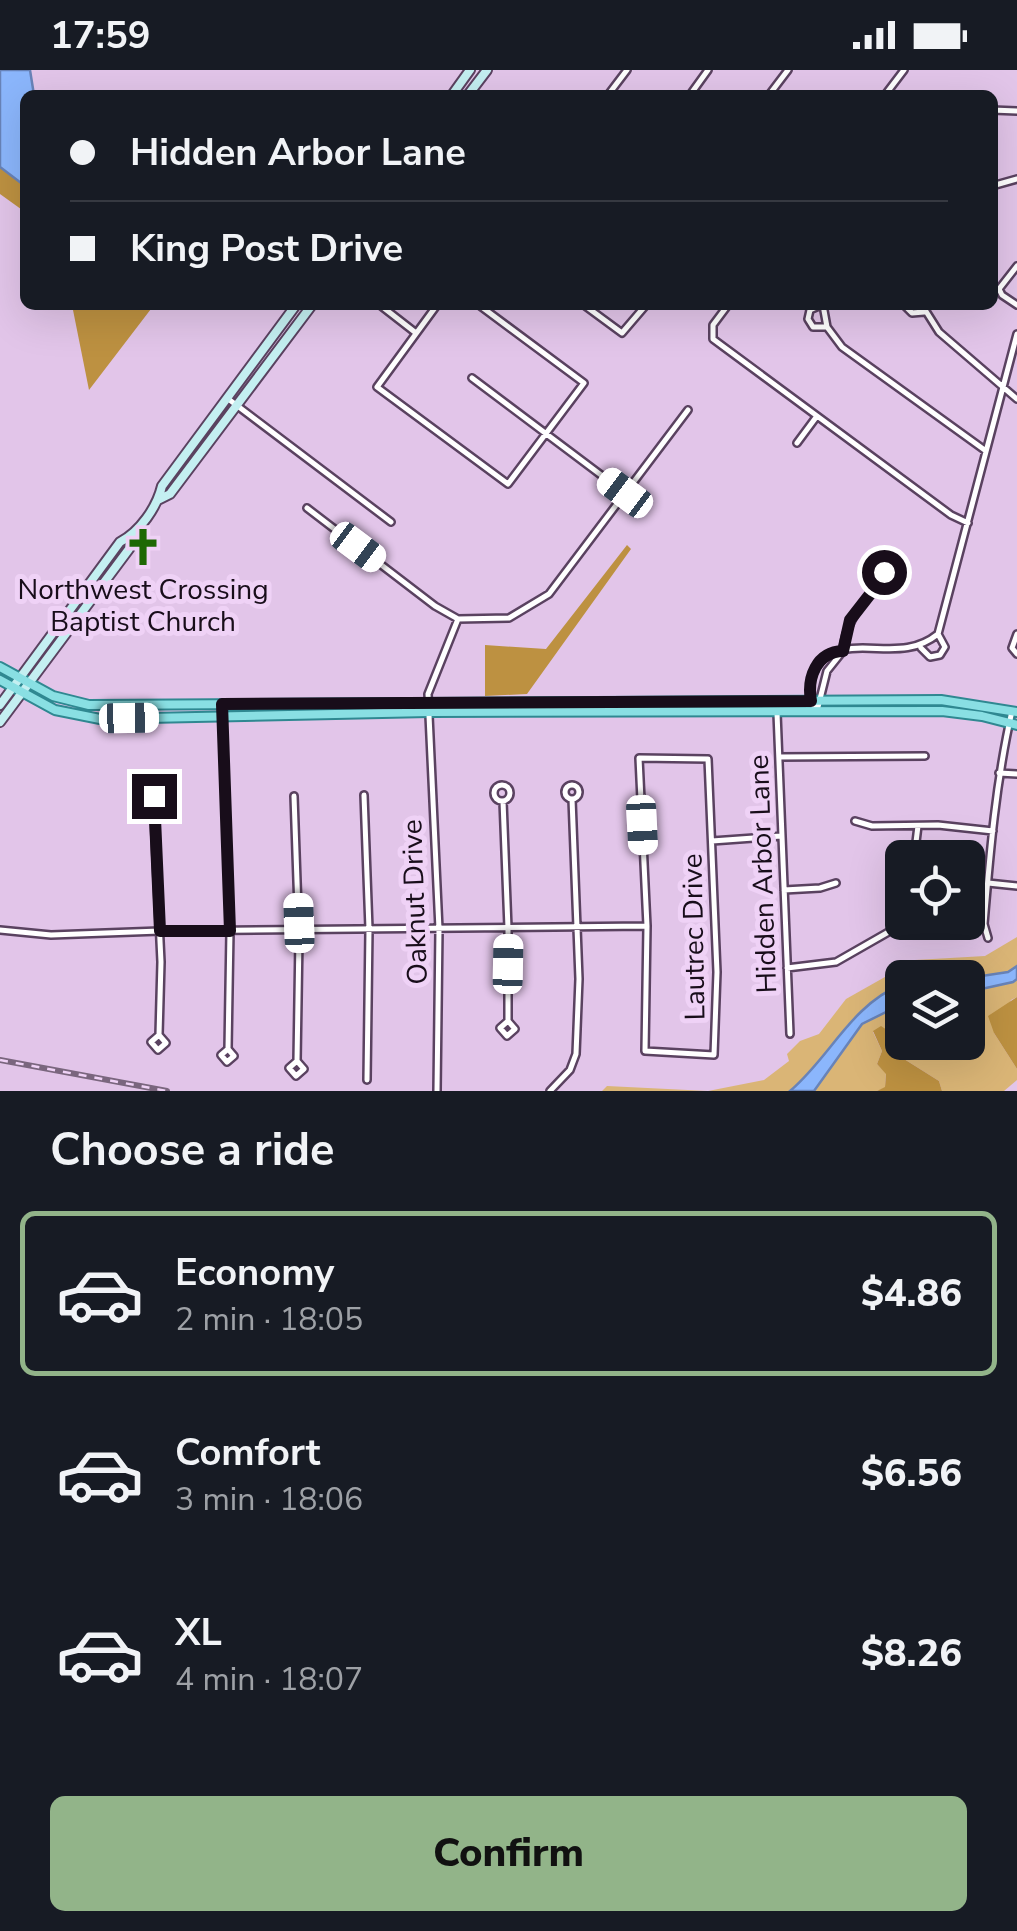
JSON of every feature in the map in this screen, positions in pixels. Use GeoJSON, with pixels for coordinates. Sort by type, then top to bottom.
{"type":"FeatureCollection","features":[{"type":"Feature","properties":{"kind":"main road"},"geometry":{"type":"LineString","coordinates":[[472,90],[487,70]]}},
{"type":"Feature","properties":{"kind":"main road"},"geometry":{"type":"LineString","coordinates":[[0,722],[22,694],[24,681],[100,568],[158,500],[162,486],[292,310]]}},
{"type":"Feature","properties":{"kind":"main road"},"geometry":{"type":"LineString","coordinates":[[158,500],[170,494],[308,310]]}},
{"type":"Feature","properties":{"kind":"main road"},"geometry":{"type":"LineString","coordinates":[[284,321],[294,328]]}},
{"type":"Feature","properties":{"kind":"main road"},"geometry":{"type":"LineString","coordinates":[[0,705],[110,575],[129,549],[131,536]]}},
{"type":"Feature","properties":{"kind":"main road"},"geometry":{"type":"LineString","coordinates":[[100,568],[110,575]]}},
{"type":"Feature","properties":{"kind":"main road"},"geometry":{"type":"LineString","coordinates":[[0,668],[66,700],[100,705],[222,704],[316,710]]}},
{"type":"Feature","properties":{"kind":"main road"},"geometry":{"type":"LineString","coordinates":[[0,680],[56,710],[100,718],[529,708],[612,713],[915,712],[982,716],[1013,724]]}},
{"type":"Feature","properties":{"kind":"main road"},"geometry":{"type":"LineString","coordinates":[[915,700],[915,712]]}},
{"type":"Feature","properties":{"kind":"main road"},"geometry":{"type":"LineString","coordinates":[[529,708],[612,702],[962,700],[1014,712]]}},
{"type":"Feature","properties":{"kind":"main road"},"geometry":{"type":"LineString","coordinates":[[612,702],[612,713]]}},
{"type":"Feature","properties":{"kind":"main road"},"geometry":{"type":"LineString","coordinates":[[646,713],[650,702]]}},
{"type":"Feature","properties":{"kind":"main road"},"geometry":{"type":"LineString","coordinates":[[725,713],[726,702]]}},
{"type":"Feature","properties":{"kind":"main road"},"geometry":{"type":"LineString","coordinates":[[100,705],[100,718]]}},
{"type":"Feature","properties":{"kind":"street"},"geometry":{"type":"LineString","coordinates":[[612,90],[627,70]]}},
{"type":"Feature","properties":{"kind":"street"},"geometry":{"type":"LineString","coordinates":[[773,90],[788,70]]}},
{"type":"Feature","properties":{"kind":"street"},"geometry":{"type":"LineString","coordinates":[[889,90],[904,70]]}},
{"type":"Feature","properties":{"kind":"street"},"geometry":{"type":"LineString","coordinates":[[1017,266],[999,289],[1017,305]]}},
{"type":"Feature","properties":{"kind":"street"},"geometry":{"type":"LineString","coordinates":[[387,310],[416,332]]}},
{"type":"Feature","properties":{"kind":"street"},"geometry":{"type":"LineString","coordinates":[[433,310],[377,387],[508,484],[584,383],[486,310]]}},
{"type":"Feature","properties":{"kind":"street"},"geometry":{"type":"LineString","coordinates":[[590,310],[622,333],[642,310]]}},
{"type":"Feature","properties":{"kind":"street"},"geometry":{"type":"LineString","coordinates":[[724,310],[713,325],[712,335],[718,344],[968,523]]}},
{"type":"Feature","properties":{"kind":"street"},"geometry":{"type":"LineString","coordinates":[[810,310],[808,319],[813,327],[827,327]]}},
{"type":"Feature","properties":{"kind":"street"},"geometry":{"type":"LineString","coordinates":[[823,310],[827,327],[842,347],[986,451]]}},
{"type":"Feature","properties":{"kind":"street"},"geometry":{"type":"LineString","coordinates":[[924,310],[938,332],[1017,399]]}},
{"type":"Feature","properties":{"kind":"street"},"geometry":{"type":"LineString","coordinates":[[816,701],[809,686],[813,671],[827,655],[921,648],[938,634],[1017,334]]}},
{"type":"Feature","properties":{"kind":"street"},"geometry":{"type":"LineString","coordinates":[[472,378],[625,493]]}},
{"type":"Feature","properties":{"kind":"street"},"geometry":{"type":"LineString","coordinates":[[226,398],[391,522]]}},
{"type":"Feature","properties":{"kind":"street"},"geometry":{"type":"LineString","coordinates":[[307,508],[435,606],[458,619],[510,618],[549,594],[688,410]]}},
{"type":"Feature","properties":{"kind":"street"},"geometry":{"type":"LineString","coordinates":[[797,443],[817,416]]}},
{"type":"Feature","properties":{"kind":"street"},"geometry":{"type":"LineString","coordinates":[[816,712],[827,672],[843,651],[850,620],[878,584]]}},
{"type":"Feature","properties":{"kind":"street","name":"Oaknut Drive"},"geometry":{"type":"LineString","coordinates":[[437,1091],[439,929],[429,708],[435,673],[458,619]]}},
{"type":"Feature","properties":{"kind":"street"},"geometry":{"type":"LineString","coordinates":[[921,648],[933,658],[940,656],[945,647],[938,634]]}},
{"type":"Feature","properties":{"kind":"street"},"geometry":{"type":"LineString","coordinates":[[1017,634],[1012,648],[1017,654]]}},
{"type":"Feature","properties":{"kind":"street"},"geometry":{"type":"LineString","coordinates":[[222,704],[230,931],[228,1048]]}},
{"type":"Feature","properties":{"kind":"street","name":"Hidden Arbor Lane"},"geometry":{"type":"LineString","coordinates":[[777,712],[790,1034]]}},
{"type":"Feature","properties":{"kind":"street"},"geometry":{"type":"LineString","coordinates":[[988,938],[984,924],[993,830],[1000,773],[1014,712]]}},
{"type":"Feature","properties":{"kind":"street"},"geometry":{"type":"LineString","coordinates":[[779,758],[924,756]]}},
{"type":"Feature","properties":{"kind":"street","name":"Lautrec Drive"},"geometry":{"type":"LineString","coordinates":[[639,758],[708,759],[712,840],[714,1055],[645,1051],[647,926],[639,758]]}},
{"type":"Feature","properties":{"kind":"street"},"geometry":{"type":"LineString","coordinates":[[1000,773],[1017,774]]}},
{"type":"Feature","properties":{"kind":"street"},"geometry":{"type":"LineString","coordinates":[[364,795],[369,929],[367,1080]]}},
{"type":"Feature","properties":{"kind":"street"},"geometry":{"type":"LineString","coordinates":[[154,796],[160,931],[159,1035]]}},
{"type":"Feature","properties":{"kind":"street"},"geometry":{"type":"LineString","coordinates":[[294,796],[299,930],[297,1061]]}},
{"type":"Feature","properties":{"kind":"street"},"geometry":{"type":"LineString","coordinates":[[550,1091],[570,1070],[576,1054],[578,929],[572,799]]}},
{"type":"Feature","properties":{"kind":"street"},"geometry":{"type":"LineString","coordinates":[[503,801],[508,1021]]}},
{"type":"Feature","properties":{"kind":"street"},"geometry":{"type":"LineString","coordinates":[[855,821],[872,826],[993,830]]}},
{"type":"Feature","properties":{"kind":"street"},"geometry":{"type":"LineString","coordinates":[[916,840],[918,825]]}},
{"type":"Feature","properties":{"kind":"street"},"geometry":{"type":"LineString","coordinates":[[712,840],[781,836]]}},
{"type":"Feature","properties":{"kind":"street"},"geometry":{"type":"LineString","coordinates":[[784,890],[836,883]]}},
{"type":"Feature","properties":{"kind":"street"},"geometry":{"type":"LineString","coordinates":[[988,883],[1017,886]]}},
{"type":"Feature","properties":{"kind":"street"},"geometry":{"type":"LineString","coordinates":[[0,930],[52,935],[647,926]]}},
{"type":"Feature","properties":{"kind":"street"},"geometry":{"type":"LineString","coordinates":[[788,968],[836,962],[885,934]]}},
{"type":"Feature","properties":{"kind":"shaded area"},"geometry":{"type":"Polygon","coordinates":[[[0,167],[20,182],[20,208],[0,194],[0,167]]]}},
{"type":"Feature","properties":{"kind":"shaded area"},"geometry":{"type":"Polygon","coordinates":[[[73,310],[150,310],[89,390],[73,310]]]}},
{"type":"Feature","properties":{"kind":"shaded area"},"geometry":{"type":"Polygon","coordinates":[[[627,545],[631,549],[527,694],[485,696],[485,645],[546,649],[627,545]]]}},
{"type":"Feature","properties":{"kind":"shaded area"},"geometry":{"type":"Polygon","coordinates":[[[1017,937],[1017,997],[1011,1000],[994,1033],[1017,1069],[1017,1080],[1004,1091],[942,1091],[939,1081],[906,1060],[985,1060],[985,960],[915,960],[985,956],[1017,937]]]}},
{"type":"Feature","properties":{"kind":"shaded area"},"geometry":{"type":"Polygon","coordinates":[[[885,977],[885,1032],[873,1032],[882,1051],[877,1064],[886,1073],[885,1088],[708,1091],[764,1080],[789,1061],[787,1054],[800,1041],[819,1034],[846,999],[885,977]]]}},
{"type":"Feature","properties":{"kind":"shaded area"},"geometry":{"type":"Polygon","coordinates":[[[1017,997],[1017,1069],[988,1016],[1017,997]]]}},
{"type":"Feature","properties":{"kind":"shaded area"},"geometry":{"type":"Polygon","coordinates":[[[881,1026],[885,1029],[885,1060],[906,1060],[939,1081],[942,1091],[877,1091],[885,1087],[886,1074],[877,1064],[882,1051],[873,1031],[881,1026]]]}},
{"type":"Feature","properties":{"kind":"shaded area"},"geometry":{"type":"Polygon","coordinates":[[[607,1086],[708,1091],[602,1091],[607,1086]]]}},
{"type":"Feature","properties":{"kind":"water"},"geometry":{"type":"Polygon","coordinates":[[[0,70],[30,70],[33,90],[20,90],[20,182],[0,167],[0,70]]]}},
{"type":"Feature","properties":{"kind":"water"},"geometry":{"type":"Polygon","coordinates":[[[1017,966],[1017,979],[985,988],[985,975],[1008,972],[1017,966]]]}},
{"type":"Feature","properties":{"kind":"water"},"geometry":{"type":"Polygon","coordinates":[[[884,993],[885,1012],[862,1024],[814,1091],[790,1091],[855,1018],[884,993]]]}},
{"type":"Feature","properties":{"kind":"railway"},"geometry":{"type":"LineString","coordinates":[[0,1060],[167,1091]]}},
{"type":"Feature","properties":{"kind":"place","name":"Northwest Crossing Baptist Church"},"geometry":{"type":"Point","coordinates":[143,547]}},
{"type":"Feature","properties":{"kind":"route"},"geometry":{"type":"LineString","coordinates":[[154,796],[160,931],[230,931],[222,704],[811,701],[813,671],[827,655],[843,651],[850,620],[878,584],[876,575],[884,572]]}}]}
